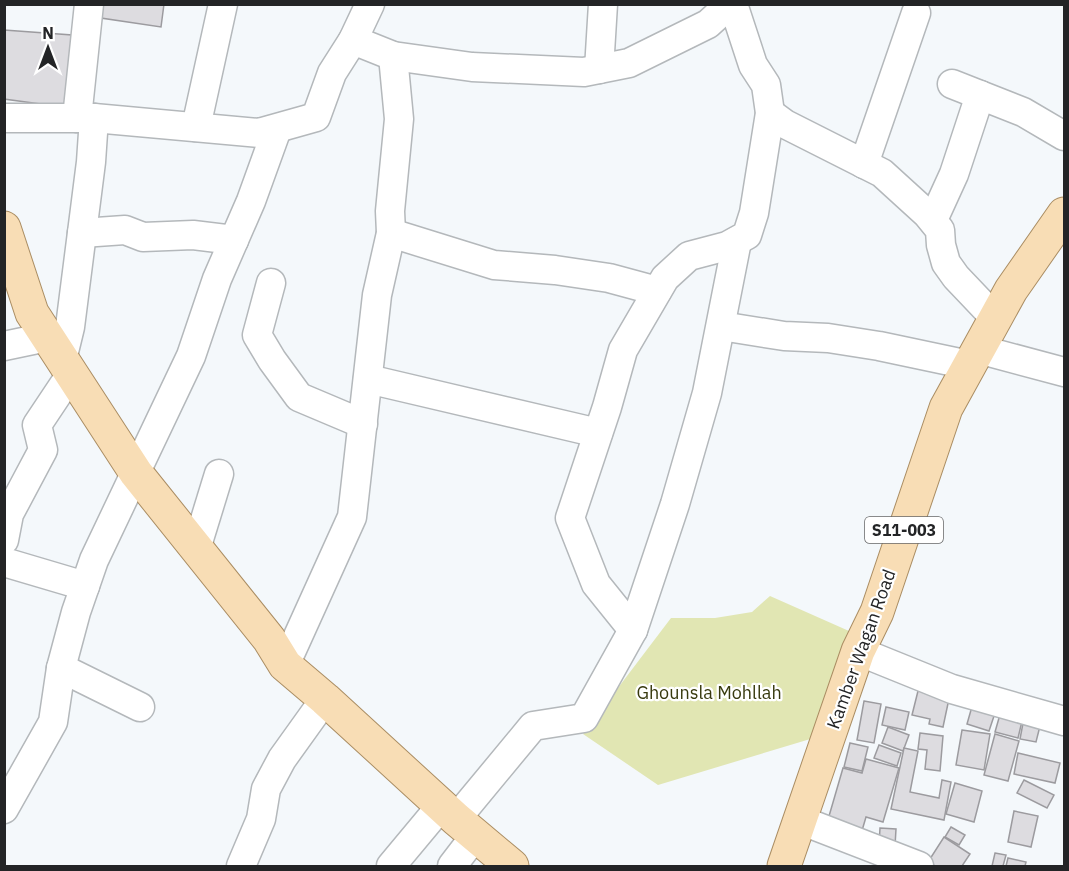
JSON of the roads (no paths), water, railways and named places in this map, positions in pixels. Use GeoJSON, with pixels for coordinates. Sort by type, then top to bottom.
{"type":"FeatureCollection","features":[{"type":"Feature","properties":{"kind":"main road","name":"Kamber Wagan Road"},"geometry":{"type":"LineString","coordinates":[[784,867],[858,651],[877,612],[946,408],[1011,290],[1062,224]]}},
{"type":"Feature","properties":{"kind":"main road"},"geometry":{"type":"LineString","coordinates":[[4,228],[32,313],[60,357],[136,473],[269,639],[285,665],[512,867]]}},
{"type":"Feature","properties":{"kind":"street"},"geometry":{"type":"LineString","coordinates":[[4,540],[9,514],[42,450],[37,425],[70,327],[91,162],[86,118],[89,4]]}},
{"type":"Feature","properties":{"kind":"street"},"geometry":{"type":"LineString","coordinates":[[196,127],[223,4]]}},
{"type":"Feature","properties":{"kind":"street"},"geometry":{"type":"LineString","coordinates":[[4,118],[86,118],[259,133],[316,117],[332,73],[353,40],[370,4]]}},
{"type":"Feature","properties":{"kind":"street"},"geometry":{"type":"LineString","coordinates":[[599,69],[603,4]]}},
{"type":"Feature","properties":{"kind":"street"},"geometry":{"type":"LineString","coordinates":[[353,40],[393,56],[472,67],[584,72],[629,63],[649,54],[708,24],[731,4],[753,65],[766,86],[770,112],[754,213],[747,235],[727,246],[689,256],[665,278],[657,291],[623,350],[570,518],[596,584],[633,630]]}},
{"type":"Feature","properties":{"kind":"street"},"geometry":{"type":"LineString","coordinates":[[864,164],[916,13]]}},
{"type":"Feature","properties":{"kind":"street"},"geometry":{"type":"LineString","coordinates":[[285,665],[352,517],[377,295],[391,233],[390,211],[399,119],[393,56]]}},
{"type":"Feature","properties":{"kind":"street"},"geometry":{"type":"LineString","coordinates":[[952,84],[1023,112],[1065,136]]}},
{"type":"Feature","properties":{"kind":"street"},"geometry":{"type":"LineString","coordinates":[[933,220],[954,174],[980,95]]}},
{"type":"Feature","properties":{"kind":"street"},"geometry":{"type":"LineString","coordinates":[[770,112],[785,124],[882,173],[933,220],[940,230],[946,263],[956,277],[995,318]]}},
{"type":"Feature","properties":{"kind":"street"},"geometry":{"type":"LineString","coordinates":[[4,808],[53,722],[61,668],[76,612],[94,560],[191,356],[217,279],[277,129]]}},
{"type":"Feature","properties":{"kind":"street"},"geometry":{"type":"LineString","coordinates":[[82,233],[125,230],[143,237],[193,235],[234,240]]}},
{"type":"Feature","properties":{"kind":"street"},"geometry":{"type":"LineString","coordinates":[[391,233],[494,265],[588,275],[657,291]]}},
{"type":"Feature","properties":{"kind":"street"},"geometry":{"type":"LineString","coordinates":[[391,867],[457,820],[532,726],[584,718],[633,630],[675,504],[707,393],[737,242]]}},
{"type":"Feature","properties":{"kind":"street"},"geometry":{"type":"LineString","coordinates":[[271,283],[257,335],[272,360],[299,397],[363,424]]}},
{"type":"Feature","properties":{"kind":"street"},"geometry":{"type":"LineString","coordinates":[[721,326],[784,336],[828,338],[974,357],[1065,372]]}},
{"type":"Feature","properties":{"kind":"street"},"geometry":{"type":"LineString","coordinates":[[4,346],[60,357]]}},
{"type":"Feature","properties":{"kind":"street"},"geometry":{"type":"LineString","coordinates":[[368,379],[598,433]]}},
{"type":"Feature","properties":{"kind":"street"},"geometry":{"type":"LineString","coordinates":[[196,549],[219,474]]}},
{"type":"Feature","properties":{"kind":"street"},"geometry":{"type":"LineString","coordinates":[[4,562],[85,586]]}},
{"type":"Feature","properties":{"kind":"street"},"geometry":{"type":"LineString","coordinates":[[858,651],[952,689],[1065,721]]}},
{"type":"Feature","properties":{"kind":"street"},"geometry":{"type":"LineString","coordinates":[[61,668],[140,707]]}},
{"type":"Feature","properties":{"kind":"street"},"geometry":{"type":"LineString","coordinates":[[240,867],[261,819],[266,789],[282,759],[325,699]]}},
{"type":"Feature","properties":{"kind":"street"},"geometry":{"type":"LineString","coordinates":[[452,867],[457,820]]}},
{"type":"Feature","properties":{"kind":"street"},"geometry":{"type":"LineString","coordinates":[[800,820],[919,867]]}},
{"type":"Feature","properties":{"kind":"park label","name":"Ghounsla Mohllah"},"geometry":{"type":"Point","coordinates":[709,692]}}]}
